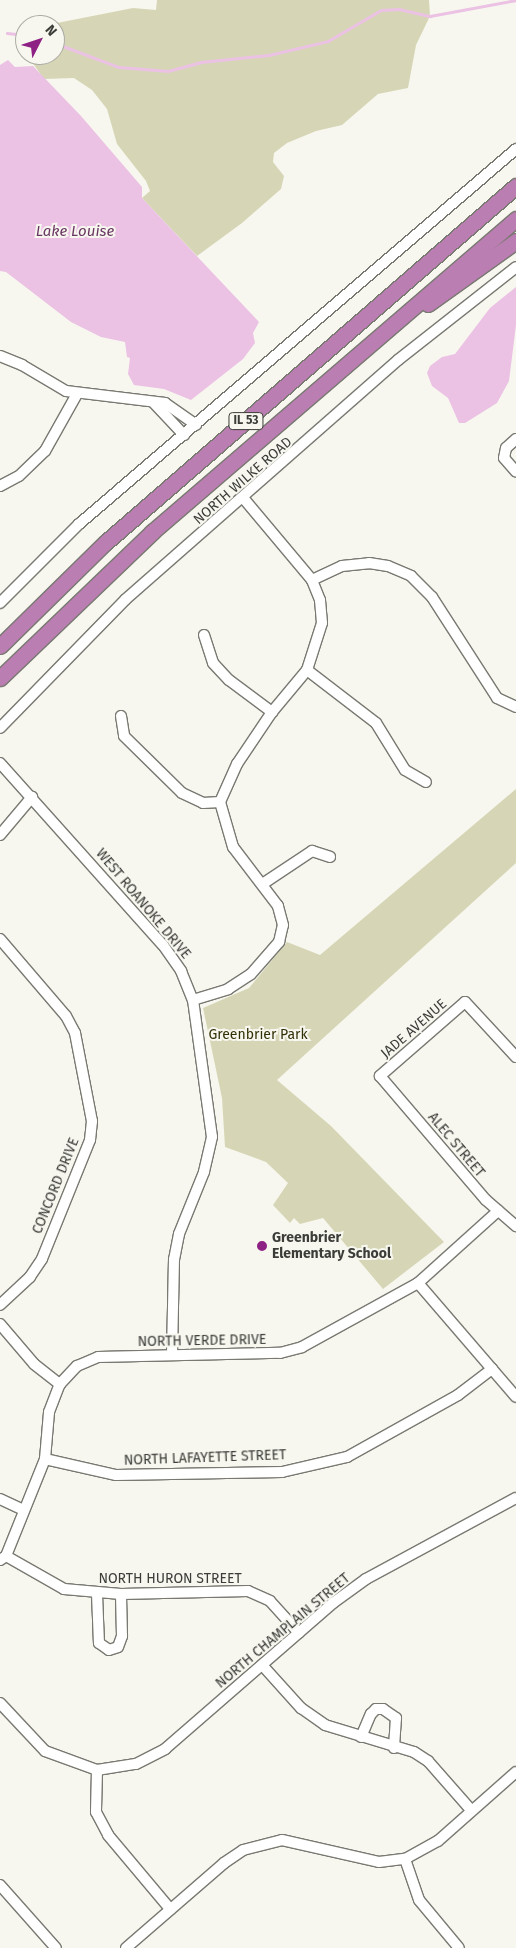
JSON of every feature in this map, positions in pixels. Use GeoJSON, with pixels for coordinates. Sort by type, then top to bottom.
{"type":"FeatureCollection","features":[{"type":"Feature","properties":{"kind":"highway","name":"IL 53"},"geometry":{"type":"LineString","coordinates":[[0,646],[106,542],[516,185]]}},
{"type":"Feature","properties":{"kind":"highway","name":"IL 53"},"geometry":{"type":"LineString","coordinates":[[0,678],[152,532],[516,219]]}},
{"type":"Feature","properties":{"kind":"highway"},"geometry":{"type":"LineString","coordinates":[[404,316],[439,299],[516,241]]}},
{"type":"Feature","properties":{"kind":"street"},"geometry":{"type":"LineString","coordinates":[[0,603],[79,524],[516,149]]}},
{"type":"Feature","properties":{"kind":"street","name":"NORTH WILKE ROAD"},"geometry":{"type":"LineString","coordinates":[[0,728],[126,599],[244,499],[398,360],[516,267]]}},
{"type":"Feature","properties":{"kind":"street"},"geometry":{"type":"LineString","coordinates":[[0,356],[22,364],[66,391],[77,394],[165,403],[196,425]]}},
{"type":"Feature","properties":{"kind":"street"},"geometry":{"type":"LineString","coordinates":[[0,486],[19,476],[45,451],[77,394]]}},
{"type":"Feature","properties":{"kind":"street"},"geometry":{"type":"LineString","coordinates":[[154,403],[184,435]]}},
{"type":"Feature","properties":{"kind":"street"},"geometry":{"type":"LineString","coordinates":[[516,439],[506,448],[504,458],[516,472]]}},
{"type":"Feature","properties":{"kind":"street"},"geometry":{"type":"LineString","coordinates":[[193,1000],[228,989],[251,974],[279,942],[282,925],[278,906],[264,883],[233,846],[220,802],[237,764],[272,712],[307,670],[322,623],[320,600],[312,580],[244,499]]}},
{"type":"Feature","properties":{"kind":"street"},"geometry":{"type":"LineString","coordinates":[[312,580],[342,566],[369,563],[388,566],[411,576],[432,597],[497,698],[516,707]]}},
{"type":"Feature","properties":{"kind":"street"},"geometry":{"type":"LineString","coordinates":[[204,635],[213,663],[229,680],[272,712]]}},
{"type":"Feature","properties":{"kind":"street"},"geometry":{"type":"LineString","coordinates":[[307,670],[376,723],[405,770],[426,782]]}},
{"type":"Feature","properties":{"kind":"street"},"geometry":{"type":"LineString","coordinates":[[121,716],[124,736],[182,793],[203,802],[220,802]]}},
{"type":"Feature","properties":{"kind":"street","name":"WEST ROANOKE DRIVE"},"geometry":{"type":"LineString","coordinates":[[0,764],[163,945],[182,971],[193,1000],[212,1137],[204,1172],[179,1234],[174,1259],[172,1354]]}},
{"type":"Feature","properties":{"kind":"street"},"geometry":{"type":"LineString","coordinates":[[0,835],[32,798]]}},
{"type":"Feature","properties":{"kind":"street"},"geometry":{"type":"LineString","coordinates":[[264,883],[312,851],[330,857]]}},
{"type":"Feature","properties":{"kind":"street","name":"CONCORD DRIVE"},"geometry":{"type":"LineString","coordinates":[[0,939],[66,1016],[75,1034],[92,1121],[90,1140],[42,1258],[30,1277],[0,1305]]}},
{"type":"Feature","properties":{"kind":"street","name":"JADE AVENUE"},"geometry":{"type":"LineString","coordinates":[[380,1076],[465,1002],[516,1058]]}},
{"type":"Feature","properties":{"kind":"street","name":"ALEC STREET"},"geometry":{"type":"LineString","coordinates":[[380,1076],[498,1211],[516,1226]]}},
{"type":"Feature","properties":{"kind":"street","name":"NORTH VERDE DRIVE"},"geometry":{"type":"LineString","coordinates":[[3,1558],[45,1459],[49,1412],[60,1384],[77,1366],[98,1357],[280,1353],[302,1346],[418,1283],[498,1211]]}},
{"type":"Feature","properties":{"kind":"street"},"geometry":{"type":"LineString","coordinates":[[418,1283],[516,1398]]}},
{"type":"Feature","properties":{"kind":"street"},"geometry":{"type":"LineString","coordinates":[[0,1324],[34,1364],[60,1384]]}},
{"type":"Feature","properties":{"kind":"street","name":"NORTH LAFAYETTE STREET"},"geometry":{"type":"LineString","coordinates":[[45,1459],[116,1475],[282,1472],[346,1457],[458,1395],[492,1370]]}},
{"type":"Feature","properties":{"kind":"street","name":"NORTH CHAMPLAIN STREET"},"geometry":{"type":"LineString","coordinates":[[97,1770],[136,1764],[165,1749],[299,1633],[366,1580],[516,1498]]}},
{"type":"Feature","properties":{"kind":"street"},"geometry":{"type":"LineString","coordinates":[[0,1499],[24,1510]]}},
{"type":"Feature","properties":{"kind":"street","name":"NORTH HURON STREET"},"geometry":{"type":"LineString","coordinates":[[3,1558],[64,1590],[97,1594],[248,1591],[270,1602],[299,1633]]}},
{"type":"Feature","properties":{"kind":"street"},"geometry":{"type":"LineString","coordinates":[[97,1594],[100,1643],[108,1650],[118,1647],[122,1636],[121,1594]]}},
{"type":"Feature","properties":{"kind":"street"},"geometry":{"type":"LineString","coordinates":[[263,1666],[309,1714],[325,1725],[394,1748],[414,1752],[428,1761],[471,1810]]}},
{"type":"Feature","properties":{"kind":"street"},"geometry":{"type":"LineString","coordinates":[[0,1703],[45,1751],[97,1770],[96,1812],[108,1835],[170,1909]]}},
{"type":"Feature","properties":{"kind":"street"},"geometry":{"type":"LineString","coordinates":[[361,1737],[370,1714],[376,1709],[383,1709],[396,1718],[394,1748]]}},
{"type":"Feature","properties":{"kind":"street"},"geometry":{"type":"LineString","coordinates":[[130,1947],[170,1909],[234,1855],[270,1841],[306,1843],[379,1862],[405,1859],[438,1841],[516,1772]]}},
{"type":"Feature","properties":{"kind":"street"},"geometry":{"type":"LineString","coordinates":[[405,1859],[418,1900],[459,1948]]}},
{"type":"Feature","properties":{"kind":"street"},"geometry":{"type":"LineString","coordinates":[[0,1885],[4,1898],[56,1948]]}},
{"type":"Feature","properties":{"kind":"green space"},"geometry":{"type":"Polygon","coordinates":[[[157,0],[429,0],[430,16],[416,45],[408,88],[378,94],[342,125],[316,131],[287,143],[274,153],[273,162],[284,176],[281,189],[242,223],[197,256],[142,198],[150,191],[146,181],[117,144],[107,109],[92,90],[74,78],[44,79],[34,65],[65,65],[65,21],[133,8],[156,10],[157,0]]]}},
{"type":"Feature","properties":{"kind":"green space","name":"Greenbrier Park"},"geometry":{"type":"Polygon","coordinates":[[[516,789],[516,863],[277,1080],[331,1126],[444,1242],[383,1289],[323,1218],[300,1224],[294,1218],[290,1223],[273,1205],[288,1183],[266,1162],[225,1147],[222,1098],[203,1008],[249,988],[287,942],[320,955],[516,789]]]}},
{"type":"Feature","properties":{"kind":"water","name":"Lake Louise"},"geometry":{"type":"Polygon","coordinates":[[[8,60],[15,67],[33,66],[81,116],[142,187],[142,198],[259,322],[253,333],[255,343],[243,359],[191,400],[164,389],[134,385],[128,374],[130,358],[127,357],[125,342],[101,337],[71,322],[6,272],[0,271],[0,65],[8,60]]]}},
{"type":"Feature","properties":{"kind":"water"},"geometry":{"type":"Polygon","coordinates":[[[516,287],[516,325],[509,381],[497,403],[465,423],[459,423],[448,398],[432,386],[427,373],[430,366],[442,357],[455,354],[490,308],[516,287]]]}},
{"type":"Feature","properties":{"kind":"waterway"},"geometry":{"type":"LineString","coordinates":[[65,47],[119,67],[168,71],[201,62],[269,55],[328,41],[381,10],[399,9],[430,16],[516,0]]}},
{"type":"Feature","properties":{"kind":"waterway"},"geometry":{"type":"LineString","coordinates":[[7,33],[15,34]]}},
{"type":"Feature","properties":{"kind":"place","name":"Greenbrier Elementary School"},"geometry":{"type":"Point","coordinates":[262,1246]}}]}
